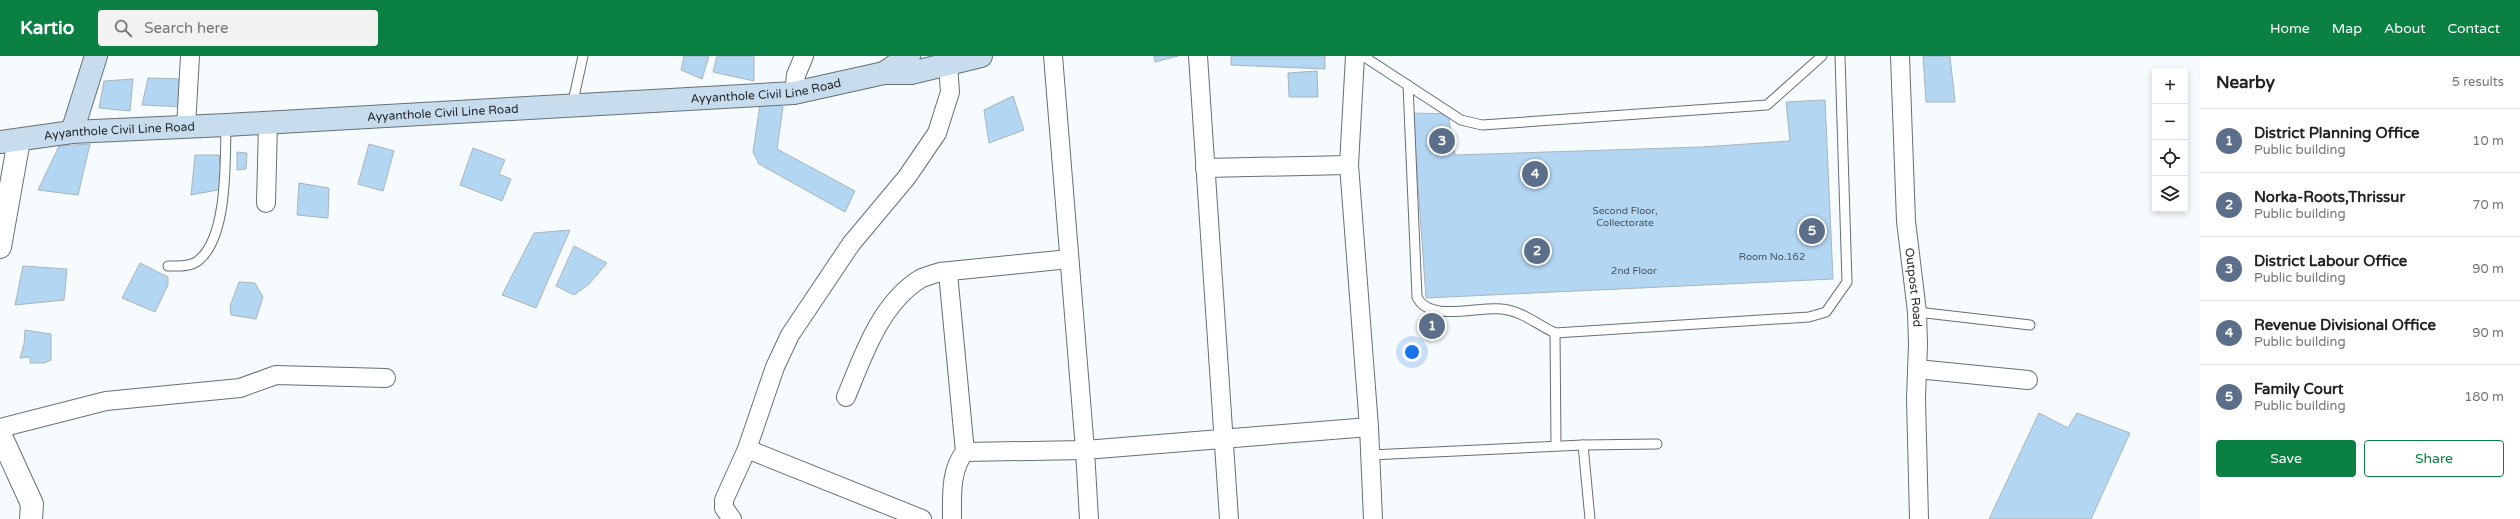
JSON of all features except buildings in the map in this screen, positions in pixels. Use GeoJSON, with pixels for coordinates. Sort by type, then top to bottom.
{"type":"FeatureCollection","features":[{"type":"Feature","properties":{"kind":"main road"},"geometry":{"type":"LineString","coordinates":[[72,132],[96,56]]}},
{"type":"Feature","properties":{"kind":"main road","name":"Ayyanthole Civil Line Road"},"geometry":{"type":"LineString","coordinates":[[884,73],[909,56]]}},
{"type":"Feature","properties":{"kind":"main road","name":"Ayyanthole Civil Line Road"},"geometry":{"type":"LineString","coordinates":[[9,141],[72,132],[268,123],[794,93],[884,73],[911,73],[981,56]]}},
{"type":"Feature","properties":{"kind":"street"},"geometry":{"type":"LineString","coordinates":[[186,127],[190,56]]}},
{"type":"Feature","properties":{"kind":"street"},"geometry":{"type":"LineString","coordinates":[[794,93],[796,74],[804,56]]}},
{"type":"Feature","properties":{"kind":"street"},"geometry":{"type":"LineString","coordinates":[[1053,56],[1085,450],[1089,519]]}},
{"type":"Feature","properties":{"kind":"street"},"geometry":{"type":"LineString","coordinates":[[1198,56],[1229,519]]}},
{"type":"Feature","properties":{"kind":"street"},"geometry":{"type":"LineString","coordinates":[[1355,56],[1350,165],[1369,427],[1372,519]]}},
{"type":"Feature","properties":{"kind":"street","name":"Outpost Road"},"geometry":{"type":"LineString","coordinates":[[1900,56],[1906,221],[1917,312],[1919,519]]}},
{"type":"Feature","properties":{"kind":"street"},"geometry":{"type":"LineString","coordinates":[[732,519],[724,508],[724,500],[747,448],[775,367],[790,334],[851,244],[907,177],[937,133],[950,92],[948,65]]}},
{"type":"Feature","properties":{"kind":"street"},"geometry":{"type":"LineString","coordinates":[[266,203],[268,123]]}},
{"type":"Feature","properties":{"kind":"street"},"geometry":{"type":"LineString","coordinates":[[0,247],[9,141]]}},
{"type":"Feature","properties":{"kind":"street"},"geometry":{"type":"LineString","coordinates":[[1205,168],[1350,165]]}},
{"type":"Feature","properties":{"kind":"street"},"geometry":{"type":"LineString","coordinates":[[846,397],[884,315],[894,301],[920,279],[940,272],[948,273],[1069,259]]}},
{"type":"Feature","properties":{"kind":"street"},"geometry":{"type":"LineString","coordinates":[[948,273],[965,452],[960,458],[956,471],[952,519]]}},
{"type":"Feature","properties":{"kind":"street"},"geometry":{"type":"LineString","coordinates":[[1917,369],[2028,380]]}},
{"type":"Feature","properties":{"kind":"street"},"geometry":{"type":"LineString","coordinates":[[0,428],[106,401],[240,388],[276,375],[386,378]]}},
{"type":"Feature","properties":{"kind":"street"},"geometry":{"type":"LineString","coordinates":[[965,452],[1085,450],[1369,427]]}},
{"type":"Feature","properties":{"kind":"street"},"geometry":{"type":"LineString","coordinates":[[0,434],[32,504],[31,519]]}},
{"type":"Feature","properties":{"kind":"street"},"geometry":{"type":"LineString","coordinates":[[747,448],[922,519]]}},
{"type":"Feature","properties":{"kind":"lane"},"geometry":{"type":"LineString","coordinates":[[572,106],[583,56]]}},
{"type":"Feature","properties":{"kind":"lane"},"geometry":{"type":"LineString","coordinates":[[1363,56],[1461,120],[1482,125],[1767,105],[1822,56]]}},
{"type":"Feature","properties":{"kind":"lane"},"geometry":{"type":"LineString","coordinates":[[1408,85],[1417,297],[1420,305],[1431,311],[1502,309],[1522,314],[1555,333],[1809,317],[1826,312],[1847,282],[1840,56]]}},
{"type":"Feature","properties":{"kind":"lane"},"geometry":{"type":"LineString","coordinates":[[168,266],[186,266],[200,260],[210,245],[219,220],[223,196],[226,125]]}},
{"type":"Feature","properties":{"kind":"lane"},"geometry":{"type":"LineString","coordinates":[[1917,312],[2030,325]]}},
{"type":"Feature","properties":{"kind":"lane"},"geometry":{"type":"LineString","coordinates":[[1555,333],[1556,445]]}},
{"type":"Feature","properties":{"kind":"lane"},"geometry":{"type":"LineString","coordinates":[[1370,455],[1556,445],[1583,446],[1657,444]]}},
{"type":"Feature","properties":{"kind":"lane"},"geometry":{"type":"LineString","coordinates":[[1583,446],[1590,519]]}},
{"type":"Feature","properties":{"kind":"place","name":"District Labour Office"},"geometry":{"type":"Point","coordinates":[1442,141]}},
{"type":"Feature","properties":{"kind":"place","name":"Revenue Divisional Office"},"geometry":{"type":"Point","coordinates":[1535,174]}},
{"type":"Feature","properties":{"kind":"place","name":"Family Court"},"geometry":{"type":"Point","coordinates":[1812,231]}},
{"type":"Feature","properties":{"kind":"place","name":"Norka-Roots,Thrissur"},"geometry":{"type":"Point","coordinates":[1537,251]}},
{"type":"Feature","properties":{"kind":"place","name":"District Planning Office"},"geometry":{"type":"Point","coordinates":[1432,326]}}]}
